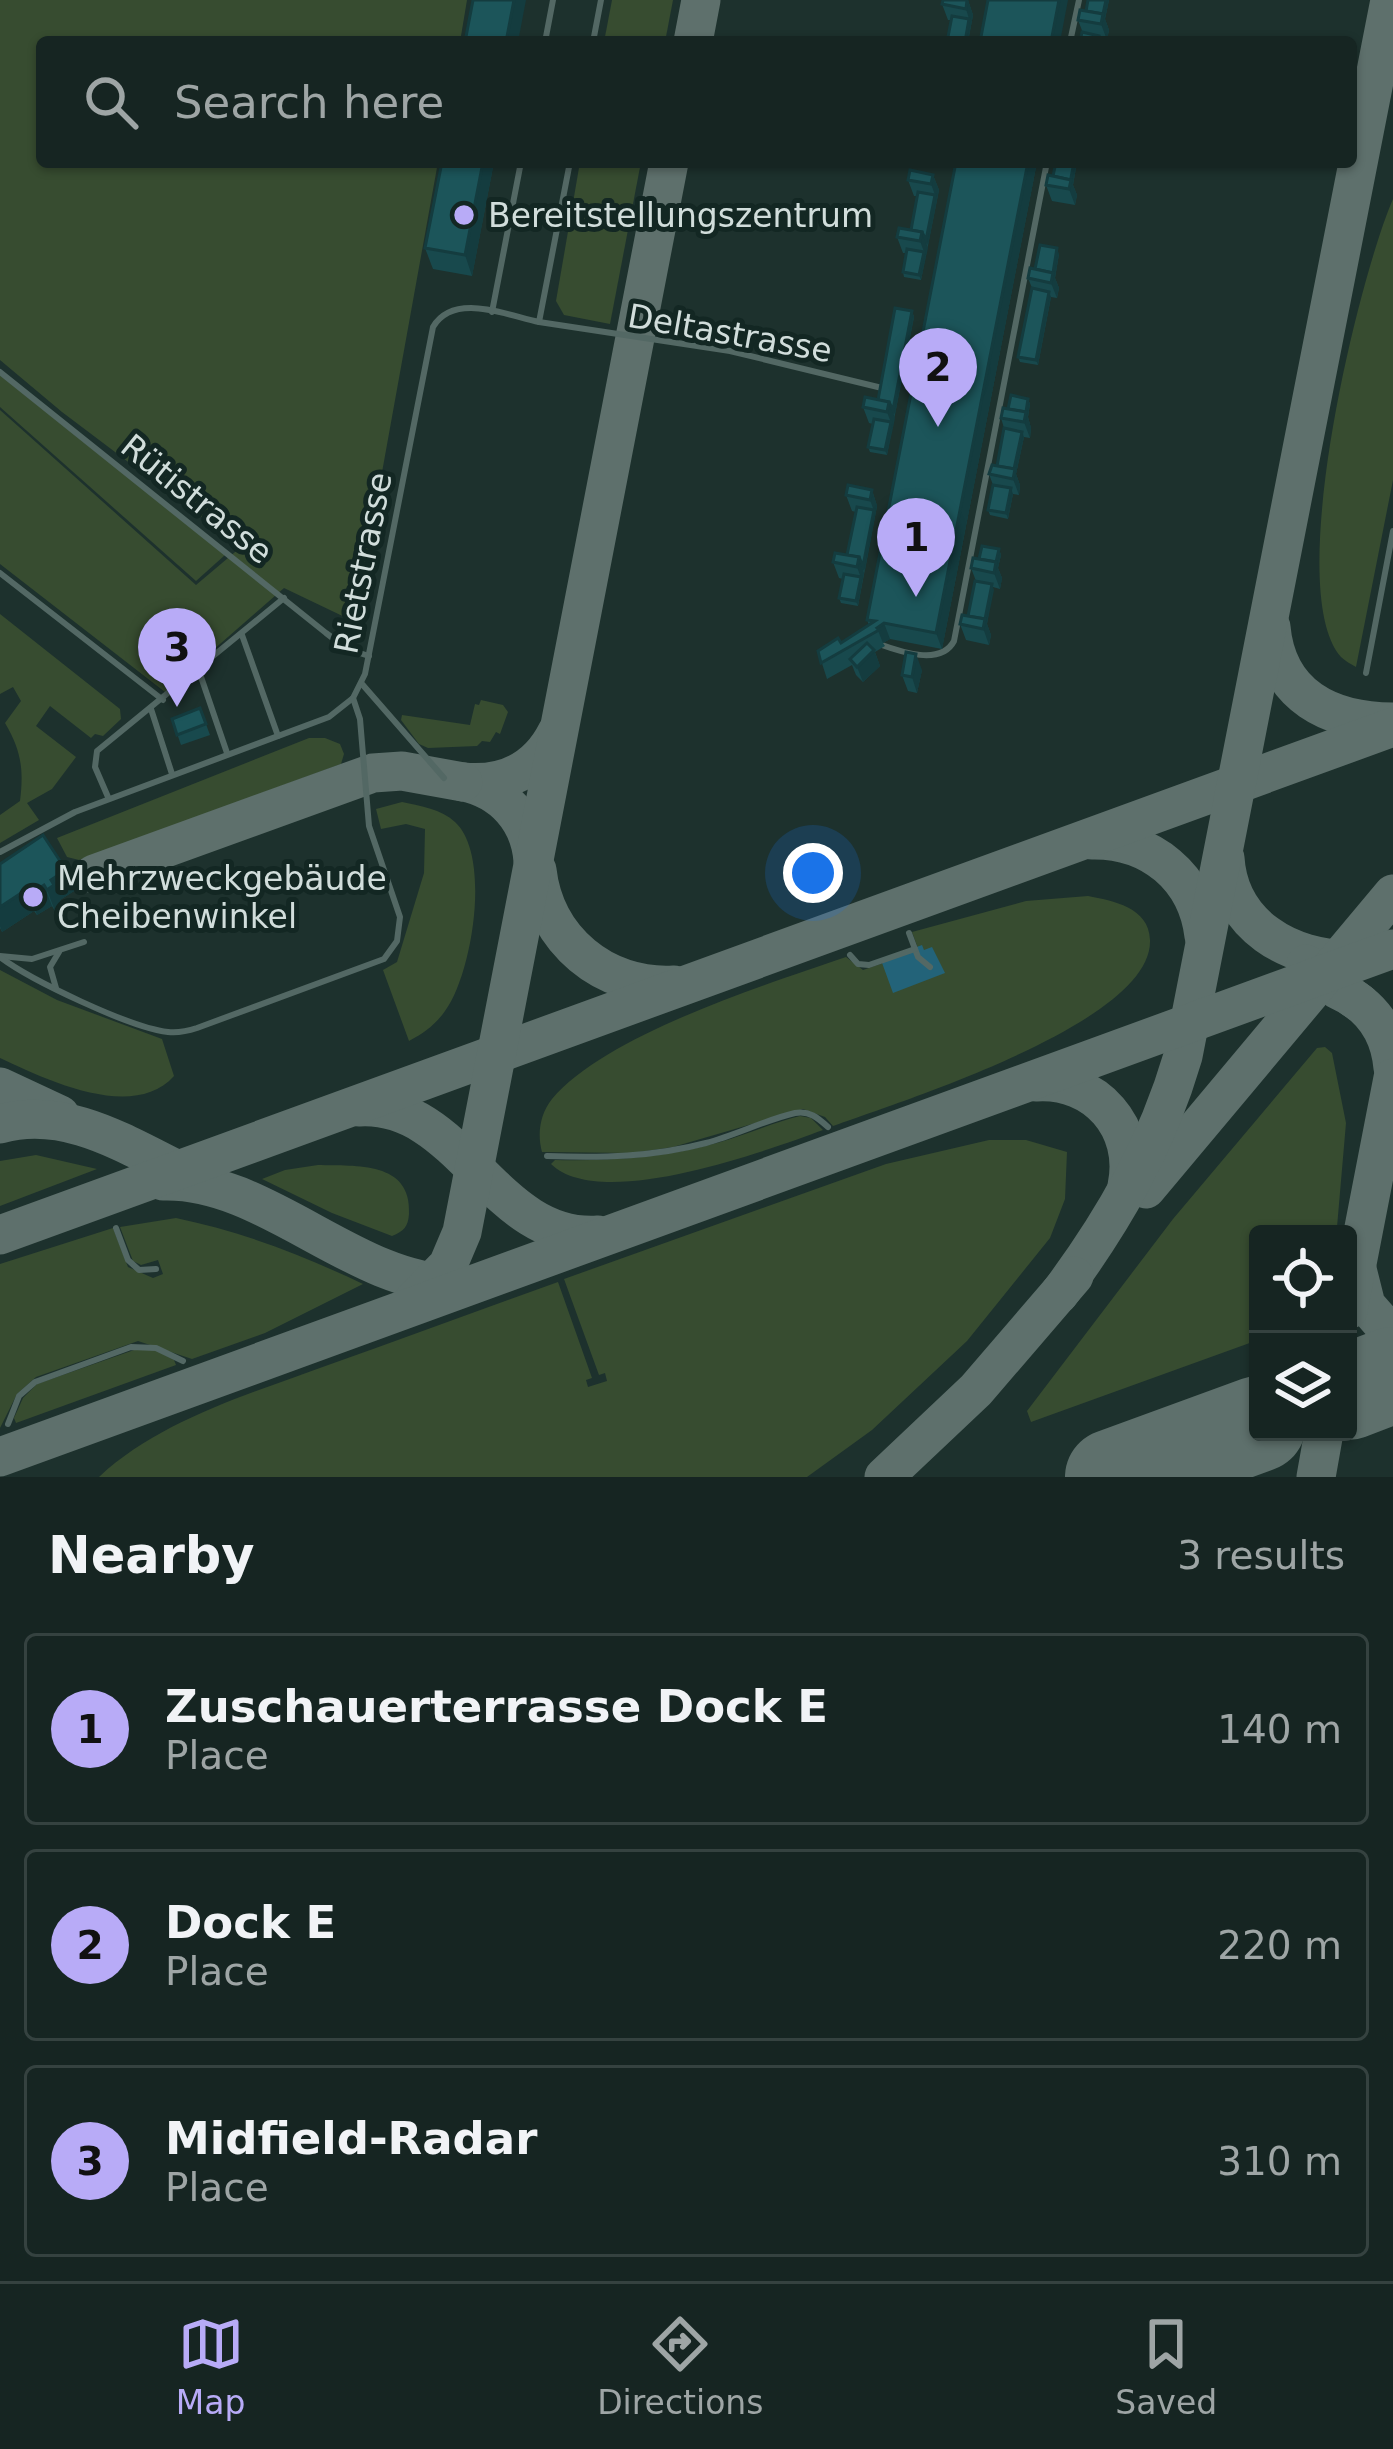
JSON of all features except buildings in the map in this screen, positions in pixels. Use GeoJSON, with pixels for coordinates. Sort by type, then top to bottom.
{"type":"FeatureCollection","features":[{"type":"Feature","properties":{"kind":"lane"},"geometry":{"type":"LineString","coordinates":[[546,36],[553,0]]}},
{"type":"Feature","properties":{"kind":"lane"},"geometry":{"type":"LineString","coordinates":[[594,36],[601,0]]}},
{"type":"Feature","properties":{"kind":"lane"},"geometry":{"type":"LineString","coordinates":[[1071,36],[1078,0]]}},
{"type":"Feature","properties":{"kind":"lane"},"geometry":{"type":"LineString","coordinates":[[492,312],[520,168]]}},
{"type":"Feature","properties":{"kind":"lane"},"geometry":{"type":"LineString","coordinates":[[539,322],[569,168]]}},
{"type":"Feature","properties":{"kind":"lane"},"geometry":{"type":"LineString","coordinates":[[874,641],[932,656],[943,655],[952,647],[1046,168]]}},
{"type":"Feature","properties":{"kind":"lane","name":"Rietstrasse"},"geometry":{"type":"LineString","coordinates":[[0,852],[109,798],[328,717],[353,698],[369,656],[434,328],[451,309],[539,322]]}},
{"type":"Feature","properties":{"kind":"lane","name":"Deltastrasse"},"geometry":{"type":"LineString","coordinates":[[539,322],[730,351],[892,391]]}},
{"type":"Feature","properties":{"kind":"lane","name":"Rütistrasse"},"geometry":{"type":"LineString","coordinates":[[0,372],[347,649],[369,656]]}},
{"type":"Feature","properties":{"kind":"lane"},"geometry":{"type":"LineString","coordinates":[[1366,673],[1393,531]]}},
{"type":"Feature","properties":{"kind":"lane"},"geometry":{"type":"LineString","coordinates":[[0,573],[163,700]]}},
{"type":"Feature","properties":{"kind":"lane"},"geometry":{"type":"LineString","coordinates":[[109,798],[95,767],[95,755],[284,598]]}},
{"type":"Feature","properties":{"kind":"lane"},"geometry":{"type":"LineString","coordinates":[[242,635],[278,736]]}},
{"type":"Feature","properties":{"kind":"lane"},"geometry":{"type":"LineString","coordinates":[[199,671],[227,754]]}},
{"type":"Feature","properties":{"kind":"lane"},"geometry":{"type":"LineString","coordinates":[[362,684],[444,778]]}},
{"type":"Feature","properties":{"kind":"lane"},"geometry":{"type":"LineString","coordinates":[[0,957],[58,990],[148,1027],[180,1032],[384,959],[397,941],[400,917],[369,826],[360,718],[353,698]]}},
{"type":"Feature","properties":{"kind":"lane"},"geometry":{"type":"LineString","coordinates":[[151,709],[172,774]]}},
{"type":"Feature","properties":{"kind":"lane"},"geometry":{"type":"LineString","coordinates":[[909,933],[930,967]]}},
{"type":"Feature","properties":{"kind":"lane"},"geometry":{"type":"LineString","coordinates":[[0,957],[32,959],[84,942]]}},
{"type":"Feature","properties":{"kind":"lane"},"geometry":{"type":"LineString","coordinates":[[850,955],[857,964],[869,965],[915,949]]}},
{"type":"Feature","properties":{"kind":"lane"},"geometry":{"type":"LineString","coordinates":[[58,990],[50,967],[62,950]]}},
{"type":"Feature","properties":{"kind":"lane"},"geometry":{"type":"LineString","coordinates":[[548,1156],[664,1153],[795,1113],[812,1115],[828,1126]]}},
{"type":"Feature","properties":{"kind":"lane"},"geometry":{"type":"LineString","coordinates":[[116,1228],[128,1260],[139,1270],[156,1269]]}},
{"type":"Feature","properties":{"kind":"lane"},"geometry":{"type":"LineString","coordinates":[[8,1424],[19,1396],[35,1382],[131,1347],[156,1348],[183,1361]]}},
{"type":"Feature","properties":{"kind":"green space"},"geometry":{"type":"Polygon","coordinates":[[[0,0],[467,0],[461,36],[36,36],[36,168],[437,168],[355,622],[284,588],[165,692],[0,564],[0,410],[196,585],[241,547],[0,360],[0,0]]]}},
{"type":"Feature","properties":{"kind":"green space"},"geometry":{"type":"Polygon","coordinates":[[[612,0],[673,0],[666,36],[605,36],[612,0]]]}},
{"type":"Feature","properties":{"kind":"green space"},"geometry":{"type":"Polygon","coordinates":[[[579,168],[640,168],[610,324],[564,315],[556,301],[579,168]]]}},
{"type":"Feature","properties":{"kind":"green space"},"geometry":{"type":"Polygon","coordinates":[[[1393,199],[1393,480],[1356,667],[1341,657],[1325,621],[1319,568],[1323,503],[1346,361],[1393,199]]]}},
{"type":"Feature","properties":{"kind":"green space"},"geometry":{"type":"Polygon","coordinates":[[[0,375],[225,555],[196,581],[0,407],[0,375]]]}},
{"type":"Feature","properties":{"kind":"green space"},"geometry":{"type":"Polygon","coordinates":[[[0,614],[120,709],[121,719],[103,736],[91,738],[50,706],[36,726],[76,757],[52,789],[27,803],[39,820],[0,843],[0,815],[20,801],[22,779],[18,751],[5,723],[21,701],[13,687],[0,694],[0,614]]]}},
{"type":"Feature","properties":{"kind":"green space"},"geometry":{"type":"Polygon","coordinates":[[[481,700],[503,705],[508,712],[500,734],[496,732],[490,742],[477,746],[428,748],[419,744],[401,720],[402,715],[470,725],[475,704],[481,700]]]}},
{"type":"Feature","properties":{"kind":"green space"},"geometry":{"type":"Polygon","coordinates":[[[309,738],[340,744],[341,764],[79,860],[67,857],[57,838],[309,738]]]}},
{"type":"Feature","properties":{"kind":"green space"},"geometry":{"type":"Polygon","coordinates":[[[402,802],[437,811],[455,822],[466,838],[475,887],[470,944],[455,994],[437,1020],[409,1041],[383,970],[397,962],[424,873],[425,829],[406,824],[381,829],[376,809],[402,802]]]}},
{"type":"Feature","properties":{"kind":"green space"},"geometry":{"type":"Polygon","coordinates":[[[1088,896],[1128,908],[1143,920],[1150,940],[1140,971],[1111,1001],[1017,1055],[833,1126],[825,1117],[803,1109],[673,1147],[632,1153],[542,1152],[541,1124],[552,1099],[577,1075],[648,1033],[846,957],[863,970],[919,951],[912,932],[1026,901],[1088,896]]]}},
{"type":"Feature","properties":{"kind":"green space"},"geometry":{"type":"Polygon","coordinates":[[[0,970],[57,1000],[162,1039],[174,1076],[136,1096],[113,1096],[64,1085],[0,1058],[0,970]]]}},
{"type":"Feature","properties":{"kind":"green space"},"geometry":{"type":"Polygon","coordinates":[[[1317,1048],[1332,1053],[1346,1123],[1337,1225],[1249,1225],[1249,1343],[1031,1422],[1027,1411],[1173,1219],[1317,1048]]]}},
{"type":"Feature","properties":{"kind":"green space"},"geometry":{"type":"Polygon","coordinates":[[[800,1116],[811,1118],[823,1130],[684,1173],[606,1182],[574,1177],[551,1164],[555,1160],[677,1152],[800,1116]]]}},
{"type":"Feature","properties":{"kind":"green space"},"geometry":{"type":"Polygon","coordinates":[[[989,1140],[1026,1140],[1067,1152],[1065,1199],[1050,1238],[967,1341],[872,1430],[807,1477],[99,1477],[150,1439],[209,1410],[558,1282],[592,1378],[586,1380],[588,1387],[607,1381],[605,1373],[599,1375],[564,1279],[886,1164],[989,1140]]]}},
{"type":"Feature","properties":{"kind":"green space"},"geometry":{"type":"Polygon","coordinates":[[[36,1155],[97,1169],[0,1206],[0,1161],[36,1155]]]}},
{"type":"Feature","properties":{"kind":"green space"},"geometry":{"type":"Polygon","coordinates":[[[318,1165],[364,1167],[392,1175],[408,1197],[405,1228],[392,1236],[262,1179],[318,1165]]]}},
{"type":"Feature","properties":{"kind":"green space"},"geometry":{"type":"Polygon","coordinates":[[[176,1218],[272,1245],[363,1284],[265,1333],[192,1359],[138,1341],[36,1377],[17,1394],[0,1428],[0,1264],[113,1228],[128,1267],[153,1278],[163,1274],[158,1260],[141,1265],[133,1261],[120,1227],[176,1218]]]}},
{"type":"Feature","properties":{"kind":"green space"},"geometry":{"type":"Polygon","coordinates":[[[134,1350],[155,1350],[176,1365],[16,1423],[23,1398],[37,1384],[134,1350]]]}},
{"type":"Feature","properties":{"kind":"water"},"geometry":{"type":"Polygon","coordinates":[[[922,945],[924,950],[932,947],[945,973],[893,993],[881,960],[922,945]]]}},
{"type":"Feature","properties":{"kind":"taxiway"},"geometry":{"type":"LineString","coordinates":[[694,36],[701,0]]}},
{"type":"Feature","properties":{"kind":"taxiway"},"geometry":{"type":"LineString","coordinates":[[1059,1294],[1132,1181],[1183,1056],[1390,0]]}},
{"type":"Feature","properties":{"kind":"taxiway"},"geometry":{"type":"LineString","coordinates":[[414,1300],[448,1265],[462,1232],[668,168]]}},
{"type":"Feature","properties":{"kind":"taxiway"},"geometry":{"type":"LineString","coordinates":[[1271,627],[1284,671],[1311,700],[1348,717],[1393,722]]}},
{"type":"Feature","properties":{"kind":"taxiway"},"geometry":{"type":"LineString","coordinates":[[0,1235],[1393,727]]}},
{"type":"Feature","properties":{"kind":"taxiway"},"geometry":{"type":"LineString","coordinates":[[533,861],[526,832],[512,809],[490,792],[463,782],[492,781],[518,773],[540,756],[557,732]]}},
{"type":"Feature","properties":{"kind":"taxiway"},"geometry":{"type":"LineString","coordinates":[[94,874],[373,773],[402,771],[463,782]]}},
{"type":"Feature","properties":{"kind":"taxiway"},"geometry":{"type":"LineString","coordinates":[[1092,840],[1133,846],[1168,866],[1192,896],[1204,936]]}},
{"type":"Feature","properties":{"kind":"taxiway"},"geometry":{"type":"LineString","coordinates":[[1225,858],[1238,902],[1267,934],[1307,953],[1352,959]]}},
{"type":"Feature","properties":{"kind":"taxiway"},"geometry":{"type":"LineString","coordinates":[[537,870],[552,918],[582,955],[624,979],[674,985]]}},
{"type":"Feature","properties":{"kind":"taxiway"},"geometry":{"type":"LineString","coordinates":[[1146,1189],[1393,894]]}},
{"type":"Feature","properties":{"kind":"taxiway"},"geometry":{"type":"LineString","coordinates":[[0,1457],[1393,949]]}},
{"type":"Feature","properties":{"kind":"taxiway"},"geometry":{"type":"LineString","coordinates":[[1306,964],[1360,1003]]}},
{"type":"Feature","properties":{"kind":"taxiway"},"geometry":{"type":"LineString","coordinates":[[1338,990],[1361,1003],[1377,1021],[1393,1068]]}},
{"type":"Feature","properties":{"kind":"taxiway"},"geometry":{"type":"LineString","coordinates":[[1357,1264],[1393,1078]]}},
{"type":"Feature","properties":{"kind":"taxiway"},"geometry":{"type":"LineString","coordinates":[[1036,1082],[1077,1088],[1108,1111],[1126,1145],[1127,1186]]}},
{"type":"Feature","properties":{"kind":"taxiway"},"geometry":{"type":"LineString","coordinates":[[0,1087],[60,1115]]}},
{"type":"Feature","properties":{"kind":"taxiway"},"geometry":{"type":"LineString","coordinates":[[359,1107],[395,1111],[425,1125],[531,1217],[562,1231],[598,1235]]}},
{"type":"Feature","properties":{"kind":"taxiway"},"geometry":{"type":"LineString","coordinates":[[0,1124],[25,1120],[74,1124],[188,1175]]}},
{"type":"Feature","properties":{"kind":"taxiway"},"geometry":{"type":"LineString","coordinates":[[163,1181],[238,1196],[381,1267],[417,1279],[455,1284]]}},
{"type":"Feature","properties":{"kind":"taxiway"},"geometry":{"type":"LineString","coordinates":[[1357,1269],[1366,1305],[1393,1336]]}},
{"type":"Feature","properties":{"kind":"taxiway"},"geometry":{"type":"LineString","coordinates":[[884,1477],[976,1390],[1074,1276]]}},
{"type":"Feature","properties":{"kind":"taxiway"},"geometry":{"type":"LineString","coordinates":[[1316,1477],[1322,1441]]}},
{"type":"Feature","properties":{"kind":"runway"},"geometry":{"type":"LineString","coordinates":[[1357,1389],[1393,1375]]}},
{"type":"Feature","properties":{"kind":"runway"},"geometry":{"type":"LineString","coordinates":[[1113,1477],[1249,1427]]}},
{"type":"Feature","properties":{"kind":"place","name":"Bereitstellungszentrum"},"geometry":{"type":"Point","coordinates":[464,215]}},
{"type":"Feature","properties":{"kind":"place","name":"Dock E"},"geometry":{"type":"Point","coordinates":[938,427]}},
{"type":"Feature","properties":{"kind":"place","name":"Zuschauerterrasse Dock E"},"geometry":{"type":"Point","coordinates":[916,597]}},
{"type":"Feature","properties":{"kind":"place","name":"Midfield-Radar"},"geometry":{"type":"Point","coordinates":[177,707]}},
{"type":"Feature","properties":{"kind":"place","name":"Mehrzweckgebäude Cheibenwinkel"},"geometry":{"type":"Point","coordinates":[33,897]}}]}
